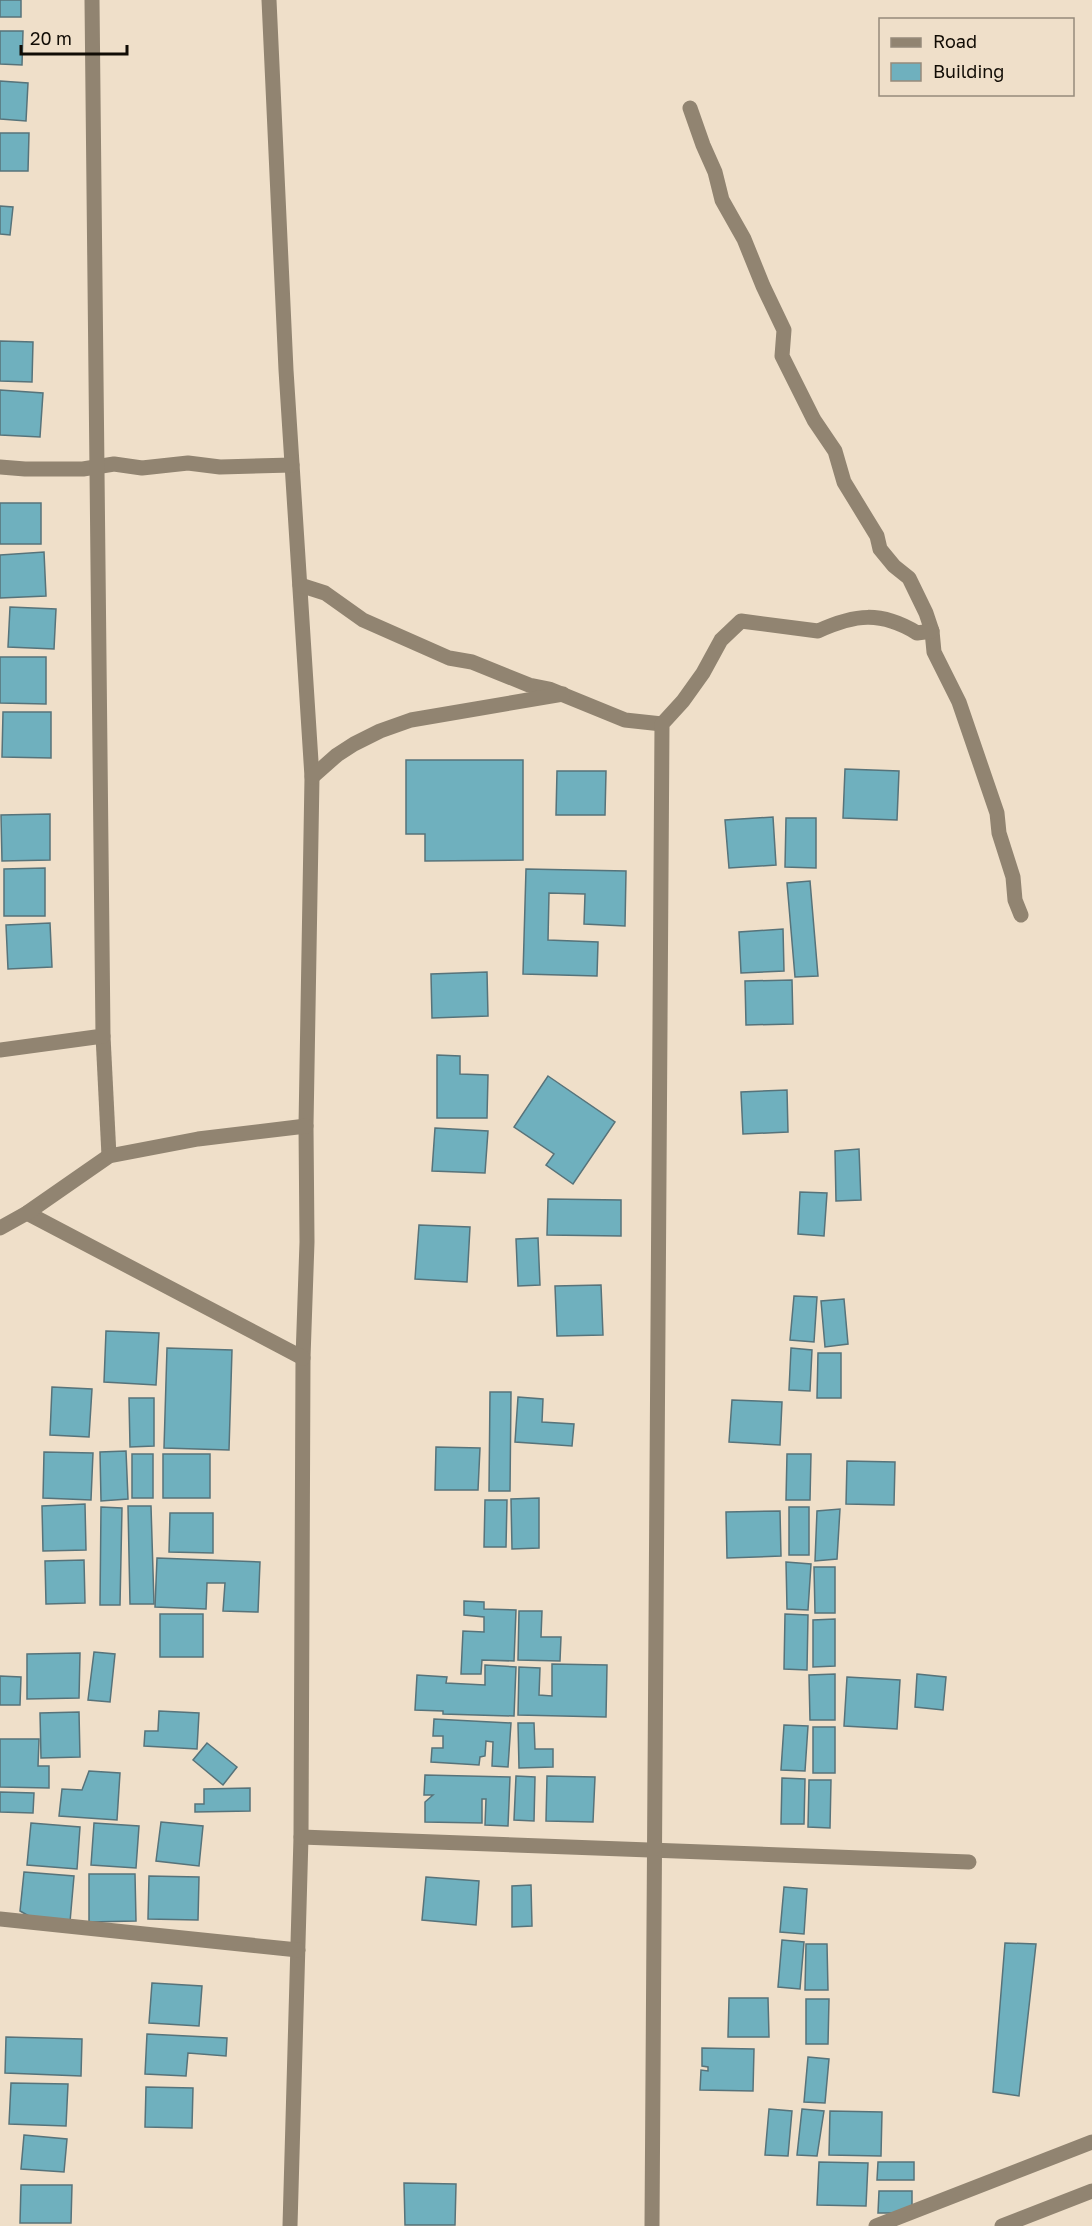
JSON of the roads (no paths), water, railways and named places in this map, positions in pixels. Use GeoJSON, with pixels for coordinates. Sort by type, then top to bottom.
{"type":"FeatureCollection","features":[{"type":"Feature","properties":{"kind":"street"},"geometry":{"type":"LineString","coordinates":[[92,0],[103,1036],[109,1156]]}},
{"type":"Feature","properties":{"kind":"street"},"geometry":{"type":"LineString","coordinates":[[270,0],[292,465],[312,777],[306,1126],[307,1242],[303,1358],[302,1837],[290,2226]]}},
{"type":"Feature","properties":{"kind":"street"},"geometry":{"type":"LineString","coordinates":[[690,108],[715,172],[722,200],[744,239],[784,330],[782,356],[814,420],[835,451],[844,482],[877,536],[880,549],[894,566],[909,578],[926,613],[932,631],[934,652],[959,702],[997,813],[999,833],[1013,877],[1015,900],[1021,915]]}},
{"type":"Feature","properties":{"kind":"street"},"geometry":{"type":"LineString","coordinates":[[0,467],[83,469],[114,464],[142,468],[188,463],[220,466],[292,465]]}},
{"type":"Feature","properties":{"kind":"street"},"geometry":{"type":"LineString","coordinates":[[300,585],[325,593],[363,620],[449,658],[472,662],[529,685],[549,689],[625,720],[662,724]]}},
{"type":"Feature","properties":{"kind":"street"},"geometry":{"type":"LineString","coordinates":[[652,2226],[662,724],[683,701],[703,673],[721,640],[741,621],[818,631],[828,626],[870,616],[882,618],[916,633],[932,631]]}},
{"type":"Feature","properties":{"kind":"street"},"geometry":{"type":"LineString","coordinates":[[312,777],[337,755],[354,744],[380,731],[411,720],[563,694]]}},
{"type":"Feature","properties":{"kind":"street"},"geometry":{"type":"LineString","coordinates":[[0,1050],[103,1036]]}},
{"type":"Feature","properties":{"kind":"street"},"geometry":{"type":"LineString","coordinates":[[0,1228],[27,1213],[109,1156],[198,1139],[306,1126]]}},
{"type":"Feature","properties":{"kind":"street"},"geometry":{"type":"LineString","coordinates":[[27,1213],[303,1358]]}},
{"type":"Feature","properties":{"kind":"street"},"geometry":{"type":"LineString","coordinates":[[302,1837],[969,1862]]}},
{"type":"Feature","properties":{"kind":"street"},"geometry":{"type":"LineString","coordinates":[[0,1918],[298,1950]]}},
{"type":"Feature","properties":{"kind":"street"},"geometry":{"type":"LineString","coordinates":[[876,2226],[1092,2142]]}},
{"type":"Feature","properties":{"kind":"street"},"geometry":{"type":"LineString","coordinates":[[1002,2226],[1092,2191]]}}]}
